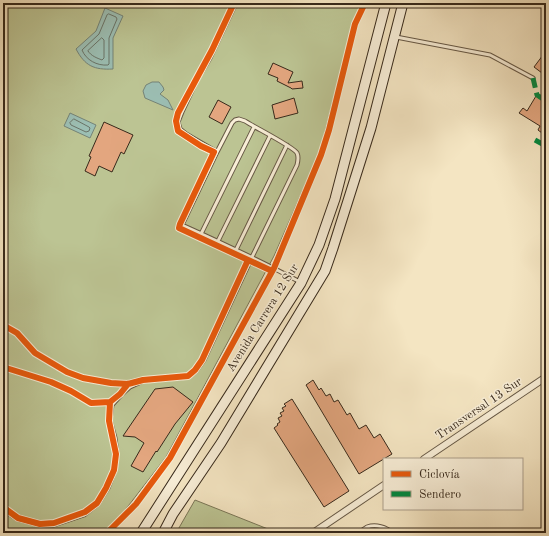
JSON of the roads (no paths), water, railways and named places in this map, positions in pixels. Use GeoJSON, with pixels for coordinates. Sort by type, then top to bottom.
{"type":"FeatureCollection","features":[{"type":"Feature","properties":{"kind":"street","name":"Avenida Carrera 12 Sur"},"geometry":{"type":"LineString","coordinates":[[142,533],[301,283],[319,245],[335,199],[386,3]]}},
{"type":"Feature","properties":{"kind":"street"},"geometry":{"type":"LineString","coordinates":[[163,533],[173,514],[221,443],[324,271],[333,248],[371,128],[403,3]]}},
{"type":"Feature","properties":{"kind":"street","name":"Transversal 13 Sur"},"geometry":{"type":"LineString","coordinates":[[425,458],[546,377]]}},
{"type":"Feature","properties":{"kind":"street"},"geometry":{"type":"LineString","coordinates":[[313,533],[383,486]]}},
{"type":"Feature","properties":{"kind":"lane"},"geometry":{"type":"LineString","coordinates":[[217,152],[186,134],[180,129],[178,122],[197,80],[210,58],[236,3]]}},
{"type":"Feature","properties":{"kind":"lane"},"geometry":{"type":"LineString","coordinates":[[395,36],[490,55],[533,78]]}},
{"type":"Feature","properties":{"kind":"lane"},"geometry":{"type":"LineString","coordinates":[[3,510],[17,519],[40,526],[54,525],[84,515],[98,504],[108,488],[115,470],[117,454],[115,438],[110,420],[112,405],[130,387],[143,381],[188,377],[196,371],[204,360],[252,257],[298,165],[299,159],[297,153],[287,145],[245,121],[239,119],[235,120],[217,152],[182,225],[252,257],[301,283]]}},
{"type":"Feature","properties":{"kind":"lane"},"geometry":{"type":"LineString","coordinates":[[201,234],[254,126]]}},
{"type":"Feature","properties":{"kind":"lane"},"geometry":{"type":"LineString","coordinates":[[218,241],[270,136]]}},
{"type":"Feature","properties":{"kind":"lane"},"geometry":{"type":"LineString","coordinates":[[236,250],[287,145]]}},
{"type":"Feature","properties":{"kind":"lane"},"geometry":{"type":"LineString","coordinates":[[358,533],[367,527],[378,526],[388,529],[393,533]]}},
{"type":"Feature","properties":{"kind":"water"},"geometry":{"type":"Polygon","coordinates":[[[105,8],[123,16],[113,38],[113,69],[100,69],[91,66],[79,55],[76,49],[96,31],[105,8]]]}},
{"type":"Feature","properties":{"kind":"water"},"geometry":{"type":"Polygon","coordinates":[[[152,82],[159,82],[163,87],[164,90],[160,94],[168,100],[173,110],[145,98],[143,91],[146,85],[152,82]]]}},
{"type":"Feature","properties":{"kind":"water"},"geometry":{"type":"Polygon","coordinates":[[[70,113],[96,125],[90,138],[64,126],[70,113]]]}}]}
